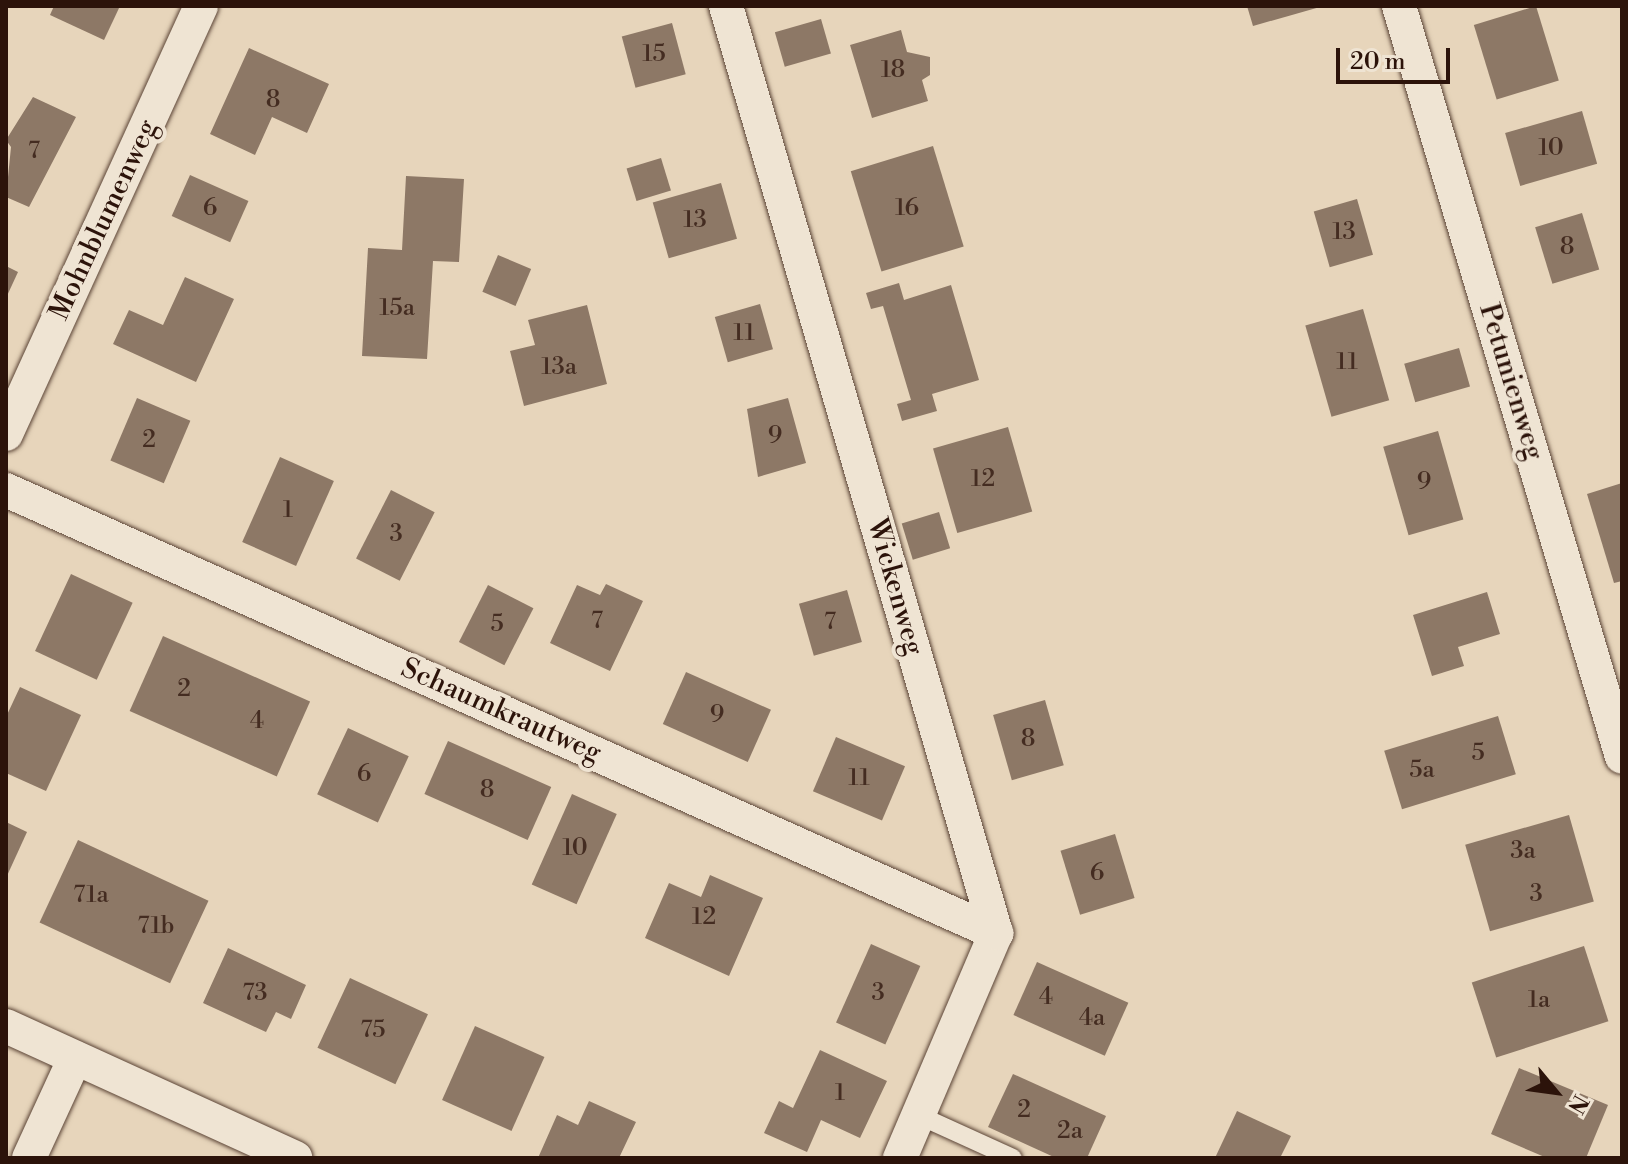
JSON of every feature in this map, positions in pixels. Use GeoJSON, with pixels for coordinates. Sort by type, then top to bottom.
{"type":"FeatureCollection","features":[{"type":"Feature","properties":{"kind":"street","name":"Mohnblumenweg"},"geometry":{"type":"LineString","coordinates":[[6,434],[201,6]]}},
{"type":"Feature","properties":{"kind":"street","name":"Wickenweg"},"geometry":{"type":"LineString","coordinates":[[726,6],[996,933]]}},
{"type":"Feature","properties":{"kind":"street","name":"Petunienweg"},"geometry":{"type":"LineString","coordinates":[[1399,6],[1622,757]]}},
{"type":"Feature","properties":{"kind":"street","name":"Schaumkrautweg"},"geometry":{"type":"LineString","coordinates":[[6,490],[996,933]]}},
{"type":"Feature","properties":{"kind":"street"},"geometry":{"type":"LineString","coordinates":[[900,1158],[996,933]]}},
{"type":"Feature","properties":{"kind":"street"},"geometry":{"type":"LineString","coordinates":[[6,1026],[295,1158]]}},
{"type":"Feature","properties":{"kind":"street"},"geometry":{"type":"LineString","coordinates":[[29,1158],[75,1058]]}},
{"type":"Feature","properties":{"kind":"lane"},"geometry":{"type":"LineString","coordinates":[[918,1115],[1013,1158]]}},
{"type":"Feature","properties":{"kind":"building"},"geometry":{"type":"Polygon","coordinates":[[[54,6],[120,6],[104,40],[50,15],[54,6]]]}},
{"type":"Feature","properties":{"kind":"building"},"geometry":{"type":"Polygon","coordinates":[[[1247,6],[1320,6],[1320,7],[1253,26],[1247,6]]]}},
{"type":"Feature","properties":{"kind":"building"},"geometry":{"type":"Polygon","coordinates":[[[1536,6],[1559,81],[1497,100],[1474,25],[1536,6]]]}},
{"type":"Feature","properties":{"kind":"building"},"geometry":{"type":"Polygon","coordinates":[[[821,19],[831,54],[785,67],[775,32],[821,19]]]}},
{"type":"Feature","properties":{"kind":"building"},"geometry":{"type":"Polygon","coordinates":[[[672,23],[686,74],[635,88],[622,36],[672,23]]]}},
{"type":"Feature","properties":{"kind":"building"},"geometry":{"type":"Polygon","coordinates":[[[901,30],[907,52],[930,57],[930,75],[922,80],[928,101],[872,118],[850,45],[901,30]]]}},
{"type":"Feature","properties":{"kind":"building"},"geometry":{"type":"Polygon","coordinates":[[[249,48],[329,84],[307,133],[272,117],[255,155],[210,134],[249,48]]]}},
{"type":"Feature","properties":{"kind":"building"},"geometry":{"type":"Polygon","coordinates":[[[33,97],[76,117],[29,207],[6,197],[11,147],[6,140],[33,97]]]}},
{"type":"Feature","properties":{"kind":"building"},"geometry":{"type":"Polygon","coordinates":[[[1582,111],[1597,164],[1520,186],[1505,133],[1582,111]]]}},
{"type":"Feature","properties":{"kind":"building"},"geometry":{"type":"Polygon","coordinates":[[[933,146],[964,246],[881,272],[851,171],[933,146]]]}},
{"type":"Feature","properties":{"kind":"building"},"geometry":{"type":"Polygon","coordinates":[[[661,158],[671,191],[637,201],[627,169],[661,158]]]}},
{"type":"Feature","properties":{"kind":"building"},"geometry":{"type":"Polygon","coordinates":[[[190,175],[248,201],[230,242],[172,216],[190,175]]]}},
{"type":"Feature","properties":{"kind":"building"},"geometry":{"type":"Polygon","coordinates":[[[406,176],[464,179],[459,262],[433,261],[427,359],[362,356],[368,248],[402,250],[406,176]]]}},
{"type":"Feature","properties":{"kind":"building"},"geometry":{"type":"Polygon","coordinates":[[[721,183],[737,239],[669,258],[653,203],[721,183]]]}},
{"type":"Feature","properties":{"kind":"building"},"geometry":{"type":"Polygon","coordinates":[[[1357,199],[1373,255],[1330,267],[1314,211],[1357,199]]]}},
{"type":"Feature","properties":{"kind":"building"},"geometry":{"type":"Polygon","coordinates":[[[1582,213],[1599,269],[1552,284],[1535,227],[1582,213]]]}},
{"type":"Feature","properties":{"kind":"building"},"geometry":{"type":"Polygon","coordinates":[[[498,255],[531,269],[516,306],[482,292],[498,255]]]}},
{"type":"Feature","properties":{"kind":"building"},"geometry":{"type":"Polygon","coordinates":[[[6,266],[18,272],[6,298],[6,266]]]}},
{"type":"Feature","properties":{"kind":"building"},"geometry":{"type":"Polygon","coordinates":[[[185,277],[234,299],[196,382],[113,344],[129,310],[163,325],[185,277]]]}},
{"type":"Feature","properties":{"kind":"building"},"geometry":{"type":"Polygon","coordinates":[[[899,283],[904,300],[951,285],[979,380],[932,394],[937,411],[902,421],[897,404],[911,400],[883,306],[871,309],[866,293],[899,283]]]}},
{"type":"Feature","properties":{"kind":"building"},"geometry":{"type":"Polygon","coordinates":[[[760,304],[773,349],[728,362],[715,317],[760,304]]]}},
{"type":"Feature","properties":{"kind":"building"},"geometry":{"type":"Polygon","coordinates":[[[587,305],[607,384],[524,406],[510,351],[535,345],[528,320],[587,305]]]}},
{"type":"Feature","properties":{"kind":"building"},"geometry":{"type":"Polygon","coordinates":[[[1363,309],[1389,400],[1332,417],[1305,326],[1363,309]]]}},
{"type":"Feature","properties":{"kind":"building"},"geometry":{"type":"Polygon","coordinates":[[[1459,348],[1470,386],[1415,402],[1404,364],[1459,348]]]}},
{"type":"Feature","properties":{"kind":"building"},"geometry":{"type":"Polygon","coordinates":[[[137,398],[190,421],[164,483],[110,461],[137,398]]]}},
{"type":"Feature","properties":{"kind":"building"},"geometry":{"type":"Polygon","coordinates":[[[788,398],[806,463],[758,477],[747,409],[788,398]]]}},
{"type":"Feature","properties":{"kind":"building"},"geometry":{"type":"Polygon","coordinates":[[[1008,427],[1032,512],[957,533],[933,448],[1008,427]]]}},
{"type":"Feature","properties":{"kind":"building"},"geometry":{"type":"Polygon","coordinates":[[[1438,431],[1463,519],[1409,535],[1383,447],[1438,431]]]}},
{"type":"Feature","properties":{"kind":"building"},"geometry":{"type":"Polygon","coordinates":[[[280,457],[334,481],[296,566],[242,542],[280,457]]]}},
{"type":"Feature","properties":{"kind":"building"},"geometry":{"type":"Polygon","coordinates":[[[1622,483],[1622,581],[1614,583],[1587,494],[1622,483]]]}},
{"type":"Feature","properties":{"kind":"building"},"geometry":{"type":"Polygon","coordinates":[[[391,490],[435,512],[400,581],[356,559],[391,490]]]}},
{"type":"Feature","properties":{"kind":"building"},"geometry":{"type":"Polygon","coordinates":[[[939,512],[950,548],[913,560],[902,523],[939,512]]]}},
{"type":"Feature","properties":{"kind":"building"},"geometry":{"type":"Polygon","coordinates":[[[71,574],[133,603],[97,680],[35,651],[71,574]]]}},
{"type":"Feature","properties":{"kind":"building"},"geometry":{"type":"Polygon","coordinates":[[[606,584],[643,601],[610,671],[550,643],[577,585],[600,595],[606,584]]]}},
{"type":"Feature","properties":{"kind":"building"},"geometry":{"type":"Polygon","coordinates":[[[488,585],[533,608],[504,665],[459,642],[488,585]]]}},
{"type":"Feature","properties":{"kind":"building"},"geometry":{"type":"Polygon","coordinates":[[[847,590],[862,642],[814,656],[799,604],[847,590]]]}},
{"type":"Feature","properties":{"kind":"building"},"geometry":{"type":"Polygon","coordinates":[[[1487,592],[1500,634],[1458,647],[1464,666],[1432,676],[1413,615],[1487,592]]]}},
{"type":"Feature","properties":{"kind":"building"},"geometry":{"type":"Polygon","coordinates":[[[163,636],[310,701],[277,776],[130,711],[163,636]]]}},
{"type":"Feature","properties":{"kind":"building"},"geometry":{"type":"Polygon","coordinates":[[[686,672],[771,710],[748,762],[663,724],[686,672]]]}},
{"type":"Feature","properties":{"kind":"building"},"geometry":{"type":"Polygon","coordinates":[[[20,687],[81,715],[46,791],[6,773],[6,717],[20,687]]]}},
{"type":"Feature","properties":{"kind":"building"},"geometry":{"type":"Polygon","coordinates":[[[1045,700],[1064,765],[1012,780],[993,715],[1045,700]]]}},
{"type":"Feature","properties":{"kind":"building"},"geometry":{"type":"Polygon","coordinates":[[[1498,716],[1516,774],[1402,809],[1384,751],[1498,716]]]}},
{"type":"Feature","properties":{"kind":"building"},"geometry":{"type":"Polygon","coordinates":[[[348,728],[409,756],[378,822],[317,794],[348,728]]]}},
{"type":"Feature","properties":{"kind":"building"},"geometry":{"type":"Polygon","coordinates":[[[836,737],[905,766],[882,821],[813,791],[836,737]]]}},
{"type":"Feature","properties":{"kind":"building"},"geometry":{"type":"Polygon","coordinates":[[[448,741],[551,787],[528,840],[424,794],[448,741]]]}},
{"type":"Feature","properties":{"kind":"building"},"geometry":{"type":"Polygon","coordinates":[[[572,794],[617,814],[576,904],[532,884],[572,794]]]}},
{"type":"Feature","properties":{"kind":"building"},"geometry":{"type":"Polygon","coordinates":[[[1569,815],[1594,902],[1490,931],[1465,845],[1569,815]]]}},
{"type":"Feature","properties":{"kind":"building"},"geometry":{"type":"Polygon","coordinates":[[[6,822],[27,832],[6,878],[6,822]]]}},
{"type":"Feature","properties":{"kind":"building"},"geometry":{"type":"Polygon","coordinates":[[[1115,834],[1135,898],[1080,915],[1060,851],[1115,834]]]}},
{"type":"Feature","properties":{"kind":"building"},"geometry":{"type":"Polygon","coordinates":[[[78,840],[209,901],[170,983],[40,922],[78,840]]]}},
{"type":"Feature","properties":{"kind":"building"},"geometry":{"type":"Polygon","coordinates":[[[710,875],[763,898],[729,976],[645,938],[669,883],[701,897],[710,875]]]}},
{"type":"Feature","properties":{"kind":"building"},"geometry":{"type":"Polygon","coordinates":[[[871,944],[920,966],[885,1045],[836,1023],[871,944]]]}},
{"type":"Feature","properties":{"kind":"building"},"geometry":{"type":"Polygon","coordinates":[[[1584,946],[1608,1021],[1496,1058],[1472,982],[1584,946]]]}},
{"type":"Feature","properties":{"kind":"building"},"geometry":{"type":"Polygon","coordinates":[[[228,948],[306,985],[291,1019],[276,1012],[266,1032],[203,1003],[228,948]]]}},
{"type":"Feature","properties":{"kind":"building"},"geometry":{"type":"Polygon","coordinates":[[[1037,962],[1128,1003],[1105,1056],[1013,1015],[1037,962]]]}},
{"type":"Feature","properties":{"kind":"building"},"geometry":{"type":"Polygon","coordinates":[[[350,978],[428,1014],[395,1084],[317,1048],[350,978]]]}},
{"type":"Feature","properties":{"kind":"building"},"geometry":{"type":"Polygon","coordinates":[[[475,1026],[544,1057],[511,1131],[442,1100],[475,1026]]]}},
{"type":"Feature","properties":{"kind":"building"},"geometry":{"type":"Polygon","coordinates":[[[820,1050],[887,1081],[860,1138],[821,1120],[807,1152],[764,1133],[779,1101],[793,1108],[820,1050]]]}},
{"type":"Feature","properties":{"kind":"building"},"geometry":{"type":"Polygon","coordinates":[[[1519,1068],[1608,1105],[1586,1158],[1547,1158],[1491,1134],[1519,1068]]]}},
{"type":"Feature","properties":{"kind":"building"},"geometry":{"type":"Polygon","coordinates":[[[1013,1074],[1106,1116],[1087,1158],[1056,1158],[988,1127],[1013,1074]]]}},
{"type":"Feature","properties":{"kind":"building"},"geometry":{"type":"Polygon","coordinates":[[[589,1101],[636,1122],[619,1158],[538,1158],[557,1115],[578,1125],[589,1101]]]}},
{"type":"Feature","properties":{"kind":"building"},"geometry":{"type":"Polygon","coordinates":[[[1237,1111],[1291,1136],[1280,1158],[1215,1158],[1237,1111]]]}}]}
